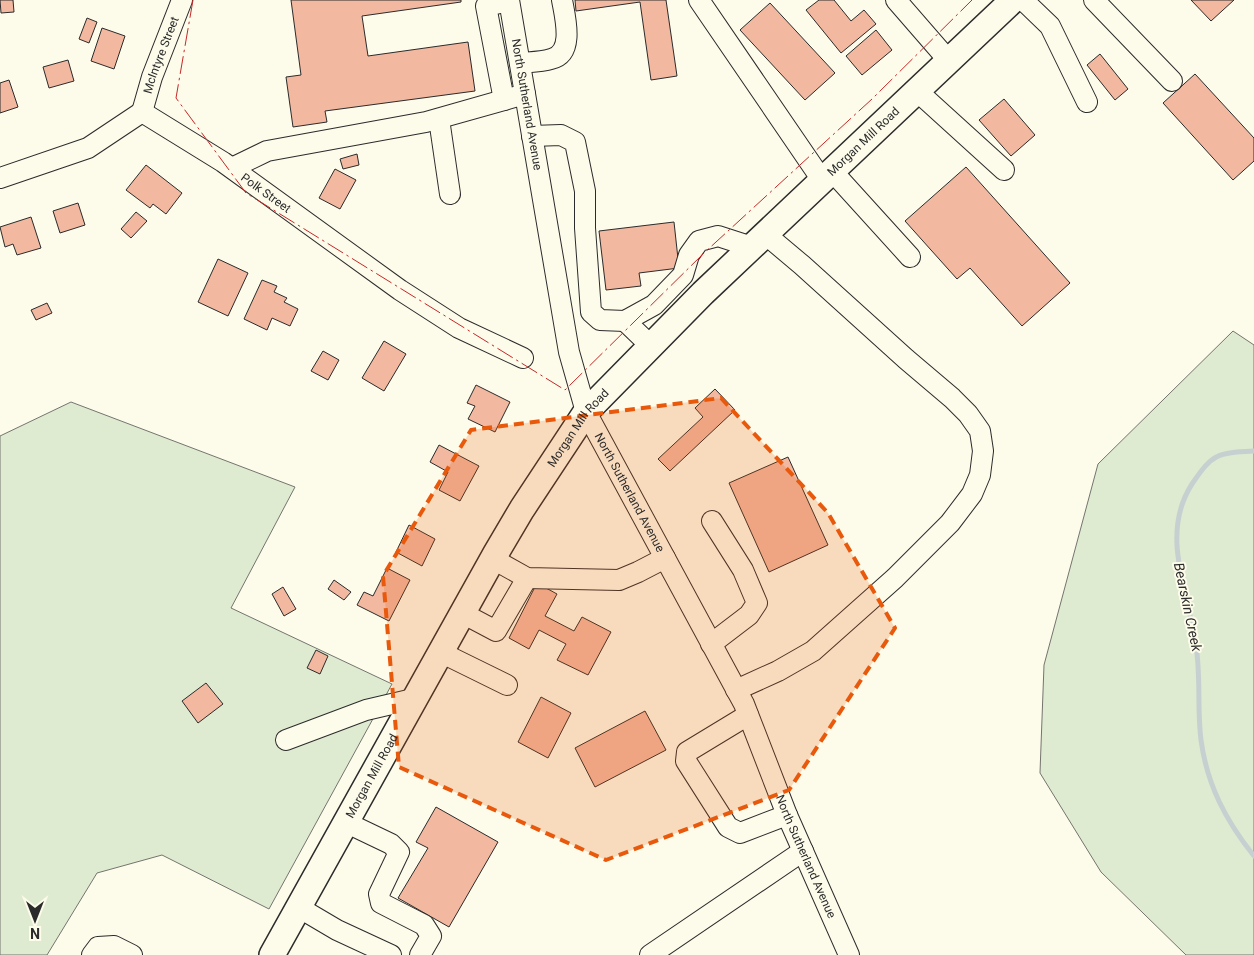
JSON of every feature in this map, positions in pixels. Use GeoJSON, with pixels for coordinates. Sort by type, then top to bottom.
{"type":"FeatureCollection","features":[{"type":"Feature","properties":{"kind":"main road","name":"Morgan Mill Road"},"geometry":{"type":"LineString","coordinates":[[272,955],[413,699],[493,559],[522,509],[586,412],[703,293],[1013,0]]}},
{"type":"Feature","properties":{"kind":"street","name":"McIntyre Street"},"geometry":{"type":"LineString","coordinates":[[142,112],[152,77],[182,0]]}},
{"type":"Feature","properties":{"kind":"street"},"geometry":{"type":"LineString","coordinates":[[504,100],[486,6],[509,0]]}},
{"type":"Feature","properties":{"kind":"street","name":"North Sutherland Avenue"},"geometry":{"type":"LineString","coordinates":[[509,0],[569,352],[586,412],[736,690],[748,715],[787,815],[848,955]]}},
{"type":"Feature","properties":{"kind":"street"},"geometry":{"type":"LineString","coordinates":[[520,63],[553,59],[563,52],[567,38],[562,0]]}},
{"type":"Feature","properties":{"kind":"street"},"geometry":{"type":"LineString","coordinates":[[699,0],[827,176],[910,257]]}},
{"type":"Feature","properties":{"kind":"street"},"geometry":{"type":"LineString","coordinates":[[896,0],[949,61]]}},
{"type":"Feature","properties":{"kind":"street"},"geometry":{"type":"LineString","coordinates":[[1023,0],[1050,26],[1087,102]]}},
{"type":"Feature","properties":{"kind":"street"},"geometry":{"type":"LineString","coordinates":[[1094,0],[1172,81]]}},
{"type":"Feature","properties":{"kind":"street"},"geometry":{"type":"LineString","coordinates":[[916,91],[1004,170]]}},
{"type":"Feature","properties":{"kind":"street"},"geometry":{"type":"LineString","coordinates":[[232,168],[267,151],[439,119],[525,94]]}},
{"type":"Feature","properties":{"kind":"street","name":"Polk Street"},"geometry":{"type":"LineString","coordinates":[[142,112],[232,168],[400,290],[459,328],[523,358]]}},
{"type":"Feature","properties":{"kind":"street"},"geometry":{"type":"LineString","coordinates":[[0,178],[88,148],[142,112]]}},
{"type":"Feature","properties":{"kind":"street"},"geometry":{"type":"LineString","coordinates":[[439,119],[450,194]]}},
{"type":"Feature","properties":{"kind":"street"},"geometry":{"type":"LineString","coordinates":[[532,136],[561,136],[575,142],[586,191],[587,257],[591,312],[600,320],[625,321],[654,304],[683,275],[688,255],[700,241],[718,236],[758,241],[802,265],[952,398],[968,414],[980,431],[984,451],[980,475],[972,494],[950,523],[895,578],[814,651],[778,671],[736,690]]}},
{"type":"Feature","properties":{"kind":"street"},"geometry":{"type":"LineString","coordinates":[[625,321],[651,346]]}},
{"type":"Feature","properties":{"kind":"street"},"geometry":{"type":"LineString","coordinates":[[711,644],[749,615],[757,603],[743,570],[712,521]]}},
{"type":"Feature","properties":{"kind":"street"},"geometry":{"type":"LineString","coordinates":[[493,559],[527,578],[619,580],[665,558]]}},
{"type":"Feature","properties":{"kind":"street"},"geometry":{"type":"LineString","coordinates":[[462,613],[496,632],[527,578]]}},
{"type":"Feature","properties":{"kind":"street"},"geometry":{"type":"LineString","coordinates":[[440,652],[507,686]]}},
{"type":"Feature","properties":{"kind":"street"},"geometry":{"type":"LineString","coordinates":[[286,740],[366,710],[413,699]]}},
{"type":"Feature","properties":{"kind":"street"},"geometry":{"type":"LineString","coordinates":[[748,715],[687,752],[686,761],[728,827],[740,833],[787,815]]}},
{"type":"Feature","properties":{"kind":"street"},"geometry":{"type":"LineString","coordinates":[[345,822],[391,844],[399,852],[379,894],[381,903],[424,925],[431,936],[420,955]]}},
{"type":"Feature","properties":{"kind":"street"},"geometry":{"type":"LineString","coordinates":[[650,955],[803,850]]}},
{"type":"Feature","properties":{"kind":"street"},"geometry":{"type":"LineString","coordinates":[[298,907],[337,930],[391,955]]}},
{"type":"Feature","properties":{"kind":"street"},"geometry":{"type":"LineString","coordinates":[[92,955],[98,947],[114,946],[132,955]]}},
{"type":"Feature","properties":{"kind":"highlighted area"},"geometry":{"type":"Polygon","coordinates":[[[721,398],[828,513],[895,628],[789,790],[606,860],[399,767],[383,576],[471,430],[721,398]]]}},
{"type":"Feature","properties":{"kind":"green space"},"geometry":{"type":"Polygon","coordinates":[[[1233,331],[1254,345],[1254,955],[1186,955],[1101,872],[1040,773],[1044,665],[1098,464],[1233,331]]]}},
{"type":"Feature","properties":{"kind":"green space"},"geometry":{"type":"Polygon","coordinates":[[[71,402],[295,487],[231,608],[392,684],[269,909],[162,855],[97,873],[47,955],[0,955],[0,436],[71,402]]]}},
{"type":"Feature","properties":{"kind":"building"},"geometry":{"type":"Polygon","coordinates":[[[0,0],[13,0],[14,12],[1,13],[0,0]]]}},
{"type":"Feature","properties":{"kind":"building"},"geometry":{"type":"Polygon","coordinates":[[[291,0],[461,0],[461,2],[362,16],[368,56],[468,42],[475,91],[325,111],[327,122],[293,127],[286,77],[301,75],[291,0]]]}},
{"type":"Feature","properties":{"kind":"building"},"geometry":{"type":"Polygon","coordinates":[[[575,0],[666,0],[677,76],[651,80],[640,2],[576,11],[575,0]]]}},
{"type":"Feature","properties":{"kind":"building"},"geometry":{"type":"Polygon","coordinates":[[[819,0],[834,0],[851,21],[864,10],[876,24],[841,53],[806,10],[819,0]]]}},
{"type":"Feature","properties":{"kind":"building"},"geometry":{"type":"Polygon","coordinates":[[[1191,0],[1234,0],[1211,21],[1191,0]]]}},
{"type":"Feature","properties":{"kind":"building"},"geometry":{"type":"Polygon","coordinates":[[[770,3],[835,73],[805,100],[740,30],[770,3]]]}},
{"type":"Feature","properties":{"kind":"building"},"geometry":{"type":"Polygon","coordinates":[[[87,18],[97,22],[89,43],[79,39],[87,18]]]}},
{"type":"Feature","properties":{"kind":"building"},"geometry":{"type":"Polygon","coordinates":[[[102,28],[125,36],[114,69],[91,61],[102,28]]]}},
{"type":"Feature","properties":{"kind":"building"},"geometry":{"type":"Polygon","coordinates":[[[876,30],[892,50],[862,75],[846,56],[876,30]]]}},
{"type":"Feature","properties":{"kind":"building"},"geometry":{"type":"Polygon","coordinates":[[[1100,54],[1128,89],[1115,100],[1087,65],[1100,54]]]}},
{"type":"Feature","properties":{"kind":"building"},"geometry":{"type":"Polygon","coordinates":[[[68,60],[74,81],[49,88],[43,67],[68,60]]]}},
{"type":"Feature","properties":{"kind":"building"},"geometry":{"type":"Polygon","coordinates":[[[1195,74],[1254,138],[1254,161],[1233,180],[1163,103],[1195,74]]]}},
{"type":"Feature","properties":{"kind":"building"},"geometry":{"type":"Polygon","coordinates":[[[9,80],[18,107],[0,113],[0,83],[9,80]]]}},
{"type":"Feature","properties":{"kind":"building"},"geometry":{"type":"Polygon","coordinates":[[[1004,99],[1035,135],[1011,156],[979,120],[1004,99]]]}},
{"type":"Feature","properties":{"kind":"building"},"geometry":{"type":"Polygon","coordinates":[[[357,154],[359,165],[343,169],[340,159],[357,154]]]}},
{"type":"Feature","properties":{"kind":"building"},"geometry":{"type":"Polygon","coordinates":[[[146,165],[182,193],[166,214],[153,204],[150,208],[126,190],[146,165]]]}},
{"type":"Feature","properties":{"kind":"building"},"geometry":{"type":"Polygon","coordinates":[[[966,167],[1070,283],[1022,326],[970,268],[957,279],[905,221],[966,167]]]}},
{"type":"Feature","properties":{"kind":"building"},"geometry":{"type":"Polygon","coordinates":[[[335,169],[356,180],[340,209],[319,198],[335,169]]]}},
{"type":"Feature","properties":{"kind":"building"},"geometry":{"type":"Polygon","coordinates":[[[78,203],[85,225],[60,233],[53,211],[78,203]]]}},
{"type":"Feature","properties":{"kind":"building"},"geometry":{"type":"Polygon","coordinates":[[[136,212],[147,221],[131,238],[121,229],[136,212]]]}},
{"type":"Feature","properties":{"kind":"building"},"geometry":{"type":"Polygon","coordinates":[[[31,217],[41,248],[17,255],[13,244],[5,247],[0,227],[31,217]]]}},
{"type":"Feature","properties":{"kind":"building"},"geometry":{"type":"Polygon","coordinates":[[[674,222],[679,268],[639,273],[641,286],[606,290],[599,231],[674,222]]]}},
{"type":"Feature","properties":{"kind":"building"},"geometry":{"type":"Polygon","coordinates":[[[218,259],[248,273],[228,316],[198,302],[218,259]]]}},
{"type":"Feature","properties":{"kind":"building"},"geometry":{"type":"Polygon","coordinates":[[[262,280],[277,286],[274,292],[287,298],[284,302],[298,309],[290,326],[272,318],[267,330],[244,319],[262,280]]]}},
{"type":"Feature","properties":{"kind":"building"},"geometry":{"type":"Polygon","coordinates":[[[47,303],[52,313],[36,320],[31,310],[47,303]]]}},
{"type":"Feature","properties":{"kind":"building"},"geometry":{"type":"Polygon","coordinates":[[[384,341],[406,354],[384,391],[362,378],[384,341]]]}},
{"type":"Feature","properties":{"kind":"building"},"geometry":{"type":"Polygon","coordinates":[[[323,351],[339,360],[328,380],[311,371],[323,351]]]}},
{"type":"Feature","properties":{"kind":"building"},"geometry":{"type":"Polygon","coordinates":[[[476,385],[510,402],[495,432],[468,419],[475,406],[467,403],[476,385]]]}},
{"type":"Feature","properties":{"kind":"building"},"geometry":{"type":"Polygon","coordinates":[[[715,389],[735,410],[670,471],[658,459],[703,417],[695,408],[715,389]]]}},
{"type":"Feature","properties":{"kind":"building"},"geometry":{"type":"Polygon","coordinates":[[[439,445],[479,466],[460,501],[439,490],[448,472],[430,462],[439,445]]]}},
{"type":"Feature","properties":{"kind":"building"},"geometry":{"type":"Polygon","coordinates":[[[788,457],[828,545],[769,572],[729,483],[788,457]]]}},
{"type":"Feature","properties":{"kind":"building"},"geometry":{"type":"Polygon","coordinates":[[[409,525],[435,539],[422,566],[396,552],[409,525]]]}},
{"type":"Feature","properties":{"kind":"building"},"geometry":{"type":"Polygon","coordinates":[[[387,568],[410,580],[389,621],[357,605],[364,592],[373,596],[387,568]]]}},
{"type":"Feature","properties":{"kind":"building"},"geometry":{"type":"Polygon","coordinates":[[[334,580],[351,592],[344,600],[328,589],[334,580]]]}},
{"type":"Feature","properties":{"kind":"building"},"geometry":{"type":"Polygon","coordinates":[[[537,583],[557,594],[545,616],[574,631],[582,617],[611,632],[588,675],[557,660],[566,644],[539,630],[529,649],[509,638],[537,583]]]}},
{"type":"Feature","properties":{"kind":"building"},"geometry":{"type":"Polygon","coordinates":[[[283,587],[296,609],[284,616],[272,594],[283,587]]]}},
{"type":"Feature","properties":{"kind":"building"},"geometry":{"type":"Polygon","coordinates":[[[316,650],[328,656],[320,674],[307,668],[316,650]]]}},
{"type":"Feature","properties":{"kind":"building"},"geometry":{"type":"Polygon","coordinates":[[[206,683],[223,704],[198,723],[182,701],[206,683]]]}},
{"type":"Feature","properties":{"kind":"building"},"geometry":{"type":"Polygon","coordinates":[[[541,697],[571,713],[548,758],[518,742],[541,697]]]}},
{"type":"Feature","properties":{"kind":"building"},"geometry":{"type":"Polygon","coordinates":[[[645,711],[666,750],[595,787],[575,748],[645,711]]]}},
{"type":"Feature","properties":{"kind":"building"},"geometry":{"type":"Polygon","coordinates":[[[436,807],[498,842],[449,927],[398,898],[428,848],[416,842],[436,807]]]}},
{"type":"Feature","properties":{"kind":"waterway","name":"Bearskin Creek"},"geometry":{"type":"LineString","coordinates":[[1254,451],[1224,454],[1211,460],[1205,466],[1192,484],[1182,503],[1178,523],[1177,544],[1197,658],[1200,728],[1204,756],[1219,802],[1254,856]]}},
{"type":"Feature","properties":{"kind":"power"},"geometry":{"type":"LineString","coordinates":[[193,0],[176,98],[246,193],[565,390],[704,253],[872,99],[972,0]]}}]}
